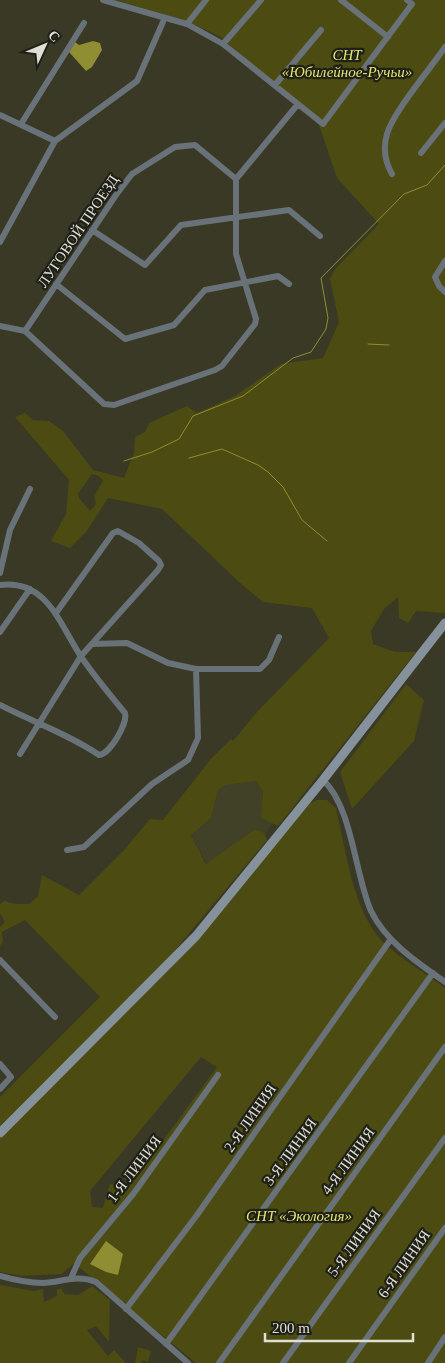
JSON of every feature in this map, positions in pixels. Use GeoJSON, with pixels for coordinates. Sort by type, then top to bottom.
{"type":"FeatureCollection","features":[{"type":"Feature","properties":{"kind":"main road"},"geometry":{"type":"LineString","coordinates":[[0,1133],[196,936],[323,780],[445,623]]}},
{"type":"Feature","properties":{"kind":"street"},"geometry":{"type":"LineString","coordinates":[[103,0],[187,24],[223,44],[323,124],[412,4],[407,0]]}},
{"type":"Feature","properties":{"kind":"street"},"geometry":{"type":"LineString","coordinates":[[187,24],[206,0]]}},
{"type":"Feature","properties":{"kind":"street"},"geometry":{"type":"LineString","coordinates":[[223,44],[261,0]]}},
{"type":"Feature","properties":{"kind":"street"},"geometry":{"type":"LineString","coordinates":[[341,0],[388,37]]}},
{"type":"Feature","properties":{"kind":"street"},"geometry":{"type":"LineString","coordinates":[[0,242],[55,141],[137,81],[163,22]]}},
{"type":"Feature","properties":{"kind":"street"},"geometry":{"type":"LineString","coordinates":[[20,124],[84,23]]}},
{"type":"Feature","properties":{"kind":"street"},"geometry":{"type":"LineString","coordinates":[[274,85],[321,30]]}},
{"type":"Feature","properties":{"kind":"street"},"geometry":{"type":"LineString","coordinates":[[392,174],[385,156],[387,134],[394,119],[445,47]]}},
{"type":"Feature","properties":{"kind":"street"},"geometry":{"type":"LineString","coordinates":[[0,326],[25,331],[96,399],[104,404],[114,404],[222,366],[255,324],[256,314],[236,254],[238,218],[236,179],[298,104]]}},
{"type":"Feature","properties":{"kind":"street"},"geometry":{"type":"LineString","coordinates":[[0,115],[55,141]]}},
{"type":"Feature","properties":{"kind":"street"},"geometry":{"type":"LineString","coordinates":[[421,153],[445,123]]}},
{"type":"Feature","properties":{"kind":"street","name":"ЛУГОВОЙ ПРОЕЗД"},"geometry":{"type":"LineString","coordinates":[[25,331],[92,230],[132,174],[175,147],[195,145],[236,179]]}},
{"type":"Feature","properties":{"kind":"street"},"geometry":{"type":"LineString","coordinates":[[92,230],[145,265],[181,225],[289,210],[320,236]]}},
{"type":"Feature","properties":{"kind":"street"},"geometry":{"type":"LineString","coordinates":[[445,261],[435,277],[439,286],[445,292]]}},
{"type":"Feature","properties":{"kind":"street"},"geometry":{"type":"LineString","coordinates":[[56,284],[125,339],[174,325],[205,290],[278,276],[289,284]]}},
{"type":"Feature","properties":{"kind":"street"},"geometry":{"type":"LineString","coordinates":[[0,574],[10,530],[30,489]]}},
{"type":"Feature","properties":{"kind":"street"},"geometry":{"type":"LineString","coordinates":[[20,754],[81,656],[161,565],[159,560],[139,543],[118,531],[113,533],[56,614]]}},
{"type":"Feature","properties":{"kind":"street"},"geometry":{"type":"LineString","coordinates":[[0,585],[12,583],[30,589],[49,604],[81,656],[125,712],[126,723],[107,751],[99,755],[73,738],[39,725],[0,705]]}},
{"type":"Feature","properties":{"kind":"street"},"geometry":{"type":"LineString","coordinates":[[0,632],[30,589]]}},
{"type":"Feature","properties":{"kind":"street"},"geometry":{"type":"LineString","coordinates":[[93,644],[127,643],[168,663],[196,669],[260,670],[266,666],[279,637]]}},
{"type":"Feature","properties":{"kind":"street"},"geometry":{"type":"LineString","coordinates":[[66,850],[84,847],[152,784],[188,760],[198,738],[196,669]]}},
{"type":"Feature","properties":{"kind":"street"},"geometry":{"type":"LineString","coordinates":[[323,780],[332,788],[337,800],[355,853],[362,888],[372,913],[391,938],[412,959],[445,982]]}},
{"type":"Feature","properties":{"kind":"street","name":"2-Я ЛИНИЯ"},"geometry":{"type":"LineString","coordinates":[[126,1309],[197,1214],[391,938]]}},
{"type":"Feature","properties":{"kind":"street"},"geometry":{"type":"LineString","coordinates":[[0,960],[55,1017]]}},
{"type":"Feature","properties":{"kind":"street","name":"3-Я ЛИНИЯ"},"geometry":{"type":"LineString","coordinates":[[166,1344],[433,973]]}},
{"type":"Feature","properties":{"kind":"street","name":"4-Я ЛИНИЯ"},"geometry":{"type":"LineString","coordinates":[[219,1363],[445,1047]]}},
{"type":"Feature","properties":{"kind":"street"},"geometry":{"type":"LineString","coordinates":[[0,1064],[12,1077],[0,1089]]}},
{"type":"Feature","properties":{"kind":"street","name":"1-Я ЛИНИЯ"},"geometry":{"type":"LineString","coordinates":[[71,1278],[80,1258],[134,1193],[218,1075]]}},
{"type":"Feature","properties":{"kind":"street","name":"5-Я ЛИНИЯ"},"geometry":{"type":"LineString","coordinates":[[283,1363],[445,1138]]}},
{"type":"Feature","properties":{"kind":"street","name":"6-Я ЛИНИЯ"},"geometry":{"type":"LineString","coordinates":[[349,1363],[445,1228]]}},
{"type":"Feature","properties":{"kind":"street"},"geometry":{"type":"LineString","coordinates":[[0,1276],[43,1283],[71,1278],[86,1278],[96,1282],[188,1363]]}},
{"type":"Feature","properties":{"kind":"street"},"geometry":{"type":"LineString","coordinates":[[428,1363],[445,1337]]}},
{"type":"Feature","properties":{"kind":"shaded area"},"geometry":{"type":"Polygon","coordinates":[[[93,41],[100,43],[102,50],[92,67],[86,71],[69,52],[75,42],[79,45],[93,41]]]}},
{"type":"Feature","properties":{"kind":"shaded area"},"geometry":{"type":"Polygon","coordinates":[[[256,781],[263,792],[261,818],[273,823],[265,834],[260,830],[254,830],[207,864],[191,835],[211,818],[218,790],[226,785],[256,781]]]}},
{"type":"Feature","properties":{"kind":"shaded area"},"geometry":{"type":"Polygon","coordinates":[[[106,1241],[123,1254],[118,1275],[106,1272],[90,1264],[106,1241]]]}},
{"type":"Feature","properties":{"kind":"green space","name":"СНТ «Юбилейное-Ручьи»"},"geometry":{"type":"Polygon","coordinates":[[[116,0],[445,0],[445,613],[416,611],[408,623],[399,618],[398,597],[384,609],[371,631],[373,644],[395,652],[416,652],[278,826],[261,818],[263,792],[256,781],[226,785],[218,790],[211,818],[191,835],[206,864],[254,830],[263,832],[267,840],[155,974],[0,1127],[0,1097],[100,997],[25,920],[2,932],[3,941],[0,946],[0,927],[5,922],[0,913],[0,904],[4,901],[16,904],[29,904],[38,896],[42,875],[79,895],[124,850],[150,819],[163,820],[210,760],[231,739],[233,741],[257,712],[329,638],[312,608],[263,602],[239,582],[162,509],[108,498],[86,532],[70,548],[51,541],[66,514],[69,480],[15,417],[25,413],[33,420],[49,421],[63,431],[93,470],[124,478],[134,453],[135,437],[145,432],[149,423],[187,406],[197,413],[235,396],[281,364],[323,358],[339,322],[330,279],[336,268],[379,224],[337,178],[319,125],[221,37],[184,20],[116,0]],[[92,474],[78,494],[90,511],[96,504],[94,496],[103,481],[99,476],[92,474]]]}},
{"type":"Feature","properties":{"kind":"green space"},"geometry":{"type":"Polygon","coordinates":[[[406,684],[424,700],[414,741],[352,809],[340,772],[406,684]]]}},
{"type":"Feature","properties":{"kind":"green space","name":"СНТ «Экология»"},"geometry":{"type":"Polygon","coordinates":[[[317,800],[327,800],[336,808],[357,896],[372,929],[389,948],[445,988],[445,1363],[196,1363],[74,1263],[62,1274],[21,1276],[0,1272],[0,1138],[232,899],[309,804],[317,800]],[[201,1057],[90,1191],[92,1207],[103,1208],[110,1184],[129,1187],[217,1067],[201,1057]]]}},
{"type":"Feature","properties":{"kind":"green space"},"geometry":{"type":"Polygon","coordinates":[[[0,1285],[34,1291],[43,1289],[44,1302],[57,1296],[57,1289],[62,1289],[64,1294],[78,1295],[92,1286],[110,1300],[109,1342],[96,1326],[87,1330],[108,1356],[114,1350],[126,1363],[0,1363],[0,1285]]]}},
{"type":"Feature","properties":{"kind":"green space"},"geometry":{"type":"Polygon","coordinates":[[[138,1347],[151,1351],[148,1362],[142,1360],[141,1363],[135,1363],[138,1347]]]}},
{"type":"Feature","properties":{"kind":"waterway"},"geometry":{"type":"LineString","coordinates":[[124,461],[152,452],[179,439],[193,416],[243,396],[293,358],[311,352],[326,329],[328,318],[321,278],[404,194],[427,185],[445,165]]}},
{"type":"Feature","properties":{"kind":"waterway"},"geometry":{"type":"LineString","coordinates":[[368,344],[389,345]]}},
{"type":"Feature","properties":{"kind":"waterway"},"geometry":{"type":"LineString","coordinates":[[189,458],[222,449],[258,465],[283,487],[302,520],[327,541]]}}]}
